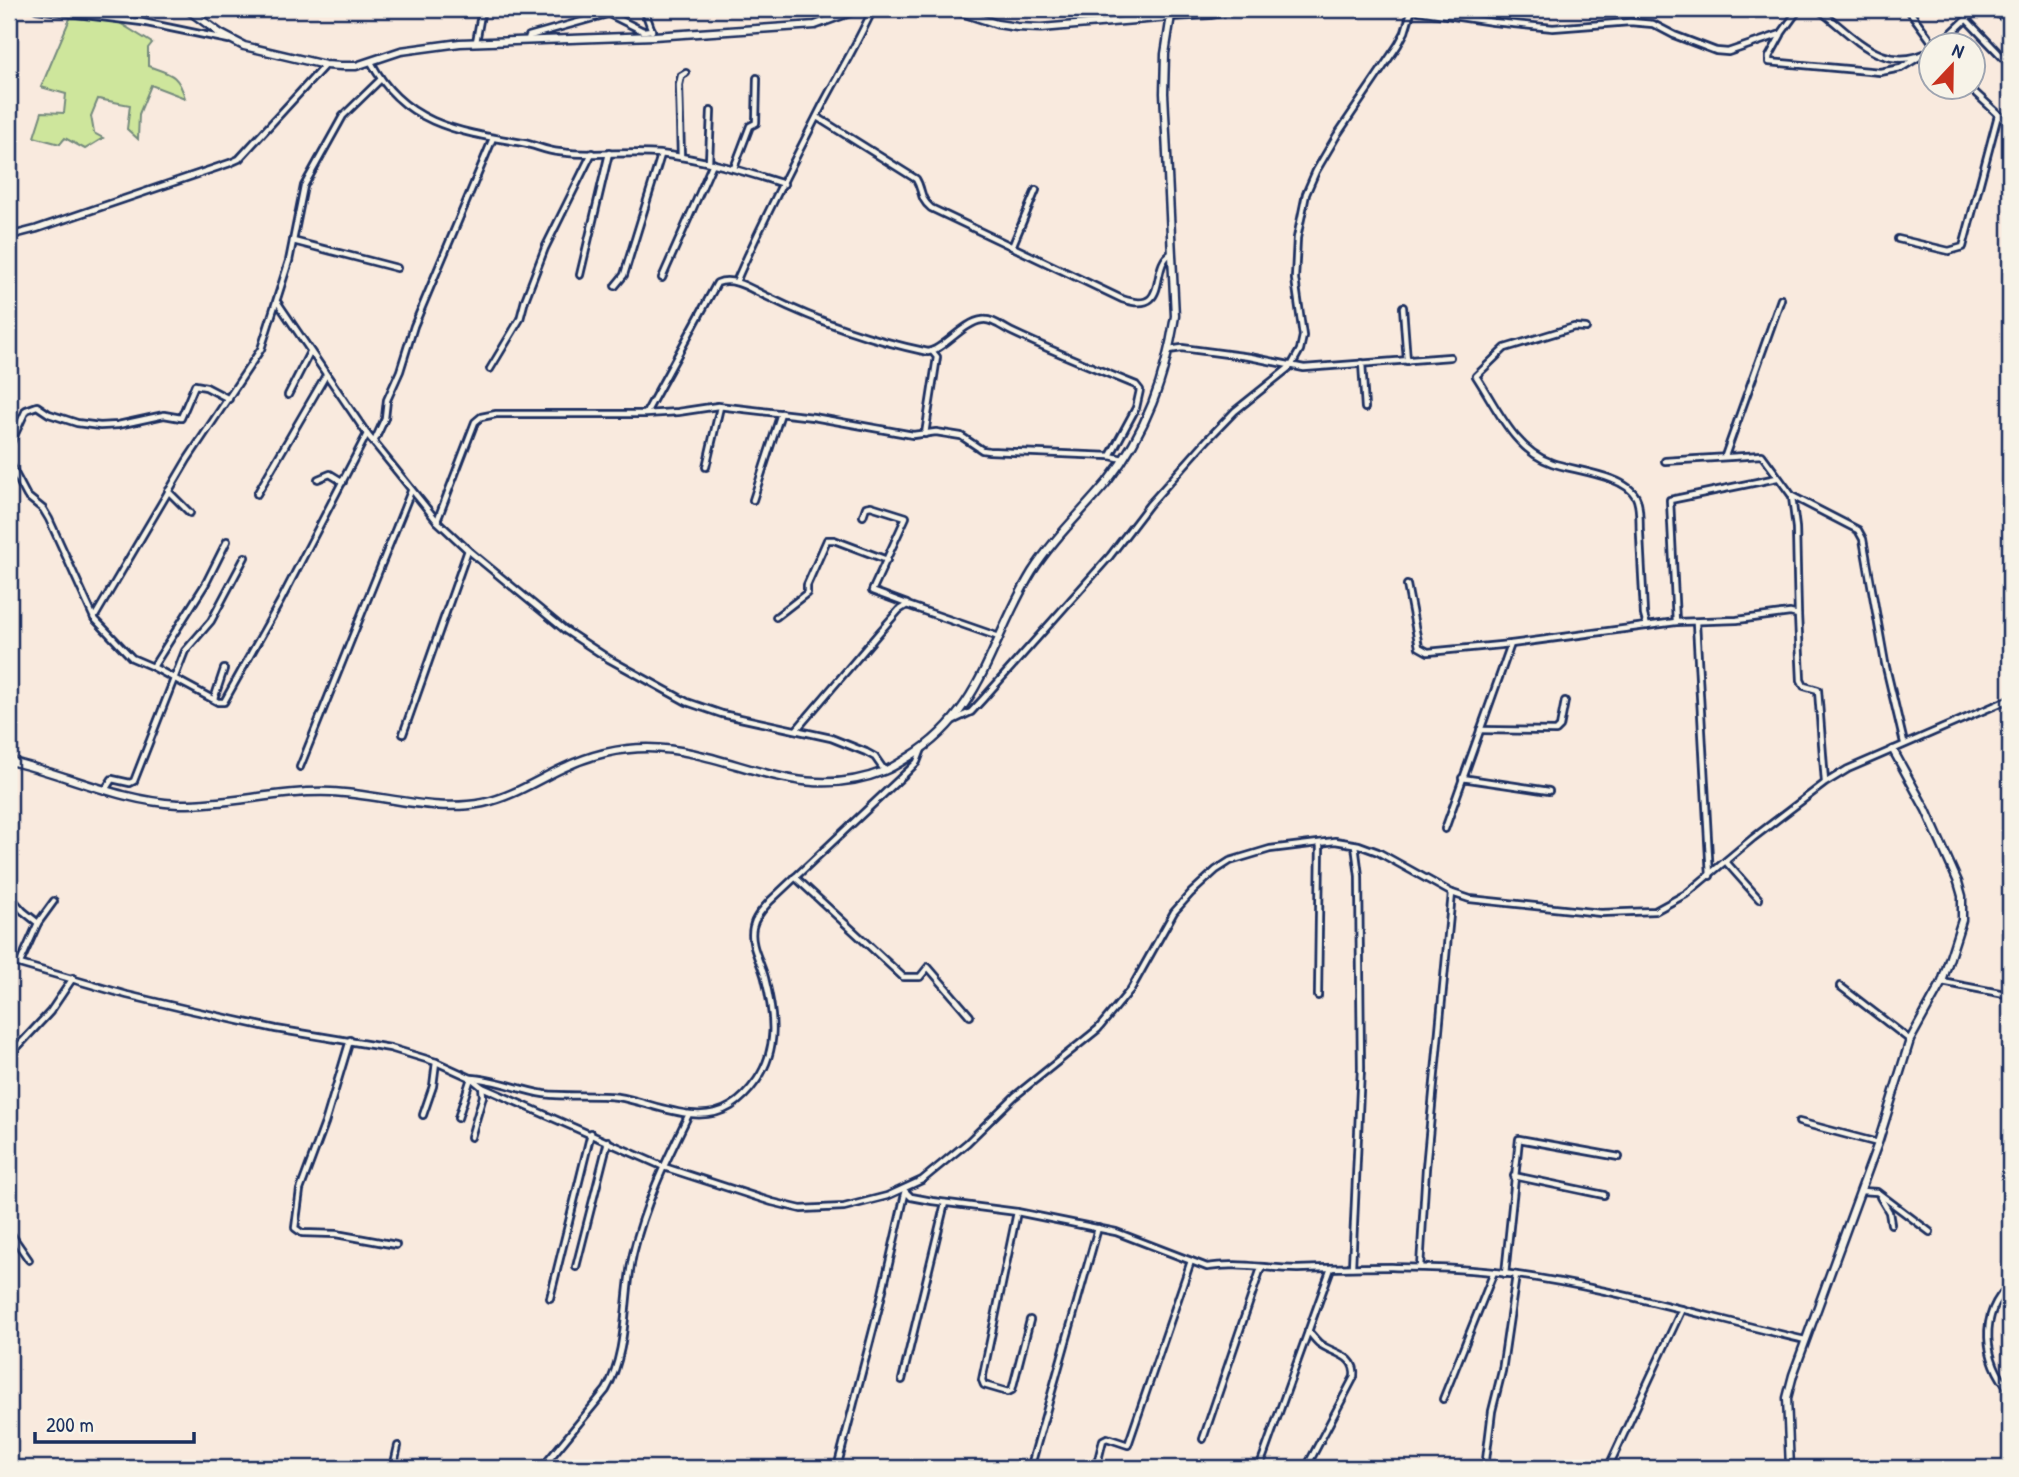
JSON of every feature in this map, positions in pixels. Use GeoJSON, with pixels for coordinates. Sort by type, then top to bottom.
{"type":"FeatureCollection","features":[{"type":"Feature","properties":{"kind":"main road"},"geometry":{"type":"LineString","coordinates":[[187,9],[233,41],[258,50],[325,65],[356,66],[401,51],[476,42],[815,25],[859,9]]}},
{"type":"Feature","properties":{"kind":"main road"},"geometry":{"type":"LineString","coordinates":[[951,9],[997,24],[1041,28],[1170,17]]}},
{"type":"Feature","properties":{"kind":"main road"},"geometry":{"type":"LineString","coordinates":[[9,761],[105,791],[149,801],[179,804],[328,792],[458,806],[484,803],[586,759],[631,749],[666,749],[687,753],[783,779],[808,783],[853,780],[884,771],[923,748],[954,720],[978,684],[1016,601],[1035,567],[1123,459],[1145,423],[1161,382],[1175,316],[1164,93],[1165,54],[1172,9]]}},
{"type":"Feature","properties":{"kind":"main road"},"geometry":{"type":"LineString","coordinates":[[1790,1468],[1787,1398],[1805,1340],[1878,1143],[1910,1040],[1942,982],[1961,926],[1962,896],[1926,810],[1893,750]]}},
{"type":"Feature","properties":{"kind":"street"},"geometry":{"type":"LineString","coordinates":[[36,9],[142,22],[233,41]]}},
{"type":"Feature","properties":{"kind":"street"},"geometry":{"type":"LineString","coordinates":[[476,42],[482,9]]}},
{"type":"Feature","properties":{"kind":"street"},"geometry":{"type":"LineString","coordinates":[[528,41],[529,36],[625,9]]}},
{"type":"Feature","properties":{"kind":"street"},"geometry":{"type":"LineString","coordinates":[[644,9],[653,33]]}},
{"type":"Feature","properties":{"kind":"street"},"geometry":{"type":"LineString","coordinates":[[736,282],[873,9]]}},
{"type":"Feature","properties":{"kind":"street"},"geometry":{"type":"LineString","coordinates":[[1170,17],[1210,15],[1247,9]]}},
{"type":"Feature","properties":{"kind":"street"},"geometry":{"type":"LineString","coordinates":[[1799,9],[1781,34],[1769,62],[1839,66],[1880,72],[1901,68],[1918,58]]}},
{"type":"Feature","properties":{"kind":"street"},"geometry":{"type":"LineString","coordinates":[[1818,9],[1858,42],[1884,57],[1894,60],[1918,57]]}},
{"type":"Feature","properties":{"kind":"street"},"geometry":{"type":"LineString","coordinates":[[1908,9],[1925,32]]}},
{"type":"Feature","properties":{"kind":"street"},"geometry":{"type":"LineString","coordinates":[[1953,32],[1977,9]]}},
{"type":"Feature","properties":{"kind":"street"},"geometry":{"type":"LineString","coordinates":[[1991,9],[2010,22]]}},
{"type":"Feature","properties":{"kind":"street"},"geometry":{"type":"LineString","coordinates":[[954,720],[971,712],[983,699],[1110,556],[1158,495],[1208,439],[1235,411],[1291,366],[1300,350],[1303,336],[1294,279],[1297,238],[1306,194],[1322,159],[1402,37],[1412,10],[1553,28],[1630,22],[1653,24],[1716,51],[1728,52],[1781,34]]}},
{"type":"Feature","properties":{"kind":"street"},"geometry":{"type":"LineString","coordinates":[[608,13],[643,31],[653,33]]}},
{"type":"Feature","properties":{"kind":"street"},"geometry":{"type":"LineString","coordinates":[[1967,20],[2010,65]]}},
{"type":"Feature","properties":{"kind":"street"},"geometry":{"type":"LineString","coordinates":[[371,62],[380,79],[400,102],[437,123],[558,152],[681,157],[734,168],[784,184]]}},
{"type":"Feature","properties":{"kind":"street"},"geometry":{"type":"LineString","coordinates":[[9,236],[239,159],[325,65]]}},
{"type":"Feature","properties":{"kind":"street"},"geometry":{"type":"LineString","coordinates":[[681,157],[679,85],[681,76],[686,73]]}},
{"type":"Feature","properties":{"kind":"street"},"geometry":{"type":"LineString","coordinates":[[734,168],[750,127],[756,123],[757,78]]}},
{"type":"Feature","properties":{"kind":"street"},"geometry":{"type":"LineString","coordinates":[[94,618],[168,491],[261,349],[278,303],[309,174],[343,116],[380,79]]}},
{"type":"Feature","properties":{"kind":"street"},"geometry":{"type":"LineString","coordinates":[[1985,102],[2010,125]]}},
{"type":"Feature","properties":{"kind":"street"},"geometry":{"type":"LineString","coordinates":[[662,278],[711,163],[711,111]]}},
{"type":"Feature","properties":{"kind":"street"},"geometry":{"type":"LineString","coordinates":[[1898,239],[1949,251],[1963,247],[1998,115]]}},
{"type":"Feature","properties":{"kind":"street"},"geometry":{"type":"LineString","coordinates":[[817,117],[916,179],[920,185],[921,197],[931,208],[1122,299],[1139,303],[1150,298],[1156,292],[1162,262],[1172,253]]}},
{"type":"Feature","properties":{"kind":"street"},"geometry":{"type":"LineString","coordinates":[[373,442],[385,418],[387,400],[400,371],[414,326],[493,138]]}},
{"type":"Feature","properties":{"kind":"street"},"geometry":{"type":"LineString","coordinates":[[490,369],[520,319],[545,248],[592,153]]}},
{"type":"Feature","properties":{"kind":"street"},"geometry":{"type":"LineString","coordinates":[[580,275],[609,153]]}},
{"type":"Feature","properties":{"kind":"street"},"geometry":{"type":"LineString","coordinates":[[615,286],[624,275],[661,155]]}},
{"type":"Feature","properties":{"kind":"street"},"geometry":{"type":"LineString","coordinates":[[1012,247],[1036,190]]}},
{"type":"Feature","properties":{"kind":"street"},"geometry":{"type":"LineString","coordinates":[[293,241],[397,268]]}},
{"type":"Feature","properties":{"kind":"street"},"geometry":{"type":"LineString","coordinates":[[645,414],[717,283],[736,282],[834,327],[874,340],[932,351],[976,322],[987,320],[1136,385],[1140,390],[1136,408],[1110,456]]}},
{"type":"Feature","properties":{"kind":"street"},"geometry":{"type":"LineString","coordinates":[[1724,457],[1781,299]]}},
{"type":"Feature","properties":{"kind":"street"},"geometry":{"type":"LineString","coordinates":[[278,303],[367,434],[438,521],[468,550],[565,630],[609,659],[708,710],[831,738],[875,757],[884,771]]}},
{"type":"Feature","properties":{"kind":"street"},"geometry":{"type":"LineString","coordinates":[[1404,307],[1407,360]]}},
{"type":"Feature","properties":{"kind":"street"},"geometry":{"type":"LineString","coordinates":[[1586,328],[1574,327],[1504,348],[1476,376],[1515,437],[1529,452],[1555,464],[1616,480],[1628,487],[1635,496],[1639,515],[1644,615],[1647,626]]}},
{"type":"Feature","properties":{"kind":"street"},"geometry":{"type":"LineString","coordinates":[[1169,350],[1182,348],[1251,357],[1304,368],[1450,357]]}},
{"type":"Feature","properties":{"kind":"street"},"geometry":{"type":"LineString","coordinates":[[288,395],[310,351]]}},
{"type":"Feature","properties":{"kind":"street"},"geometry":{"type":"LineString","coordinates":[[925,434],[937,357],[932,351]]}},
{"type":"Feature","properties":{"kind":"street"},"geometry":{"type":"LineString","coordinates":[[1362,363],[1365,408]]}},
{"type":"Feature","properties":{"kind":"street"},"geometry":{"type":"LineString","coordinates":[[257,494],[326,375]]}},
{"type":"Feature","properties":{"kind":"street"},"geometry":{"type":"LineString","coordinates":[[9,447],[26,410],[32,406],[77,423],[110,426],[164,415],[181,418],[195,386],[206,387],[229,399]]}},
{"type":"Feature","properties":{"kind":"street"},"geometry":{"type":"LineString","coordinates":[[706,467],[720,407]]}},
{"type":"Feature","properties":{"kind":"street"},"geometry":{"type":"LineString","coordinates":[[438,521],[475,422],[481,417],[496,414],[645,414],[720,407],[781,412],[913,435],[936,432],[961,436],[982,450],[989,451],[1110,456],[1123,459]]}},
{"type":"Feature","properties":{"kind":"street"},"geometry":{"type":"LineString","coordinates":[[753,500],[781,412]]}},
{"type":"Feature","properties":{"kind":"street"},"geometry":{"type":"LineString","coordinates":[[9,462],[27,496],[43,509],[49,519],[94,618],[126,654],[221,702],[226,700],[367,434]]}},
{"type":"Feature","properties":{"kind":"street"},"geometry":{"type":"LineString","coordinates":[[1665,461],[1762,455],[1792,496],[1856,528],[1861,535],[1885,663],[1904,743]]}},
{"type":"Feature","properties":{"kind":"street"},"geometry":{"type":"LineString","coordinates":[[318,479],[330,474],[343,482]]}},
{"type":"Feature","properties":{"kind":"street"},"geometry":{"type":"LineString","coordinates":[[1675,622],[1670,500],[1777,478]]}},
{"type":"Feature","properties":{"kind":"street"},"geometry":{"type":"LineString","coordinates":[[300,767],[411,490]]}},
{"type":"Feature","properties":{"kind":"street"},"geometry":{"type":"LineString","coordinates":[[168,491],[190,513]]}},
{"type":"Feature","properties":{"kind":"street"},"geometry":{"type":"LineString","coordinates":[[1792,496],[1796,528],[1801,680],[1805,687],[1818,690],[1825,783]]}},
{"type":"Feature","properties":{"kind":"street"},"geometry":{"type":"LineString","coordinates":[[863,516],[866,507],[871,506],[906,517],[872,591],[999,637]]}},
{"type":"Feature","properties":{"kind":"street"},"geometry":{"type":"LineString","coordinates":[[776,617],[807,593],[807,585],[827,540],[834,540],[887,559]]}},
{"type":"Feature","properties":{"kind":"street"},"geometry":{"type":"LineString","coordinates":[[153,667],[206,583],[227,541]]}},
{"type":"Feature","properties":{"kind":"street"},"geometry":{"type":"LineString","coordinates":[[403,734],[468,550]]}},
{"type":"Feature","properties":{"kind":"street"},"geometry":{"type":"LineString","coordinates":[[105,791],[112,779],[130,783],[134,780],[185,651],[211,621],[245,557]]}},
{"type":"Feature","properties":{"kind":"street"},"geometry":{"type":"LineString","coordinates":[[1407,585],[1419,647],[1423,651],[1511,644],[1675,622],[1696,623],[1790,613],[1798,615]]}},
{"type":"Feature","properties":{"kind":"street"},"geometry":{"type":"LineString","coordinates":[[797,729],[878,634],[907,605]]}},
{"type":"Feature","properties":{"kind":"street"},"geometry":{"type":"LineString","coordinates":[[1696,623],[1710,876]]}},
{"type":"Feature","properties":{"kind":"street"},"geometry":{"type":"LineString","coordinates":[[1444,829],[1511,644]]}},
{"type":"Feature","properties":{"kind":"street"},"geometry":{"type":"LineString","coordinates":[[214,699],[224,669]]}},
{"type":"Feature","properties":{"kind":"street"},"geometry":{"type":"LineString","coordinates":[[9,961],[127,995],[203,1013],[276,1029],[390,1048],[436,1062],[471,1078],[482,1087],[664,1167],[801,1209],[845,1207],[905,1191],[938,1168],[1015,1096],[1109,1018],[1131,989],[1174,912],[1191,892],[1216,870],[1238,858],[1270,849],[1335,841],[1378,852],[1452,893],[1490,902],[1573,911],[1655,911],[1674,903],[1825,783],[1848,769],[2010,699]]}},
{"type":"Feature","properties":{"kind":"street"},"geometry":{"type":"LineString","coordinates":[[1479,730],[1556,731],[1560,727],[1564,701]]}},
{"type":"Feature","properties":{"kind":"street"},"geometry":{"type":"LineString","coordinates":[[471,1078],[544,1094],[594,1094],[621,1098],[688,1114],[716,1113],[732,1106],[753,1085],[770,1058],[774,1037],[765,977],[753,944],[752,928],[757,916],[917,762],[923,748]]}},
{"type":"Feature","properties":{"kind":"street"},"geometry":{"type":"LineString","coordinates":[[1462,778],[1549,791]]}},
{"type":"Feature","properties":{"kind":"street"},"geometry":{"type":"LineString","coordinates":[[1318,996],[1320,843]]}},
{"type":"Feature","properties":{"kind":"street"},"geometry":{"type":"LineString","coordinates":[[1352,1267],[1361,1068],[1359,876],[1354,845]]}},
{"type":"Feature","properties":{"kind":"street"},"geometry":{"type":"LineString","coordinates":[[1727,863],[1759,899]]}},
{"type":"Feature","properties":{"kind":"street"},"geometry":{"type":"LineString","coordinates":[[795,877],[903,977],[920,976],[928,967],[970,1016]]}},
{"type":"Feature","properties":{"kind":"street"},"geometry":{"type":"LineString","coordinates":[[1420,1268],[1426,1168],[1452,893]]}},
{"type":"Feature","properties":{"kind":"street"},"geometry":{"type":"LineString","coordinates":[[9,895],[38,923]]}},
{"type":"Feature","properties":{"kind":"street"},"geometry":{"type":"LineString","coordinates":[[20,963],[38,923],[54,901]]}},
{"type":"Feature","properties":{"kind":"street"},"geometry":{"type":"LineString","coordinates":[[9,1056],[50,1012],[73,978]]}},
{"type":"Feature","properties":{"kind":"street"},"geometry":{"type":"LineString","coordinates":[[1942,982],[2010,995]]}},
{"type":"Feature","properties":{"kind":"street"},"geometry":{"type":"LineString","coordinates":[[1840,985],[1910,1040]]}},
{"type":"Feature","properties":{"kind":"street"},"geometry":{"type":"LineString","coordinates":[[350,1040],[325,1123],[299,1190],[295,1228],[302,1233],[336,1234],[396,1245]]}},
{"type":"Feature","properties":{"kind":"street"},"geometry":{"type":"LineString","coordinates":[[423,1115],[433,1086],[436,1062]]}},
{"type":"Feature","properties":{"kind":"street"},"geometry":{"type":"LineString","coordinates":[[458,1118],[471,1078]]}},
{"type":"Feature","properties":{"kind":"street"},"geometry":{"type":"LineString","coordinates":[[471,1137],[484,1096],[482,1087]]}},
{"type":"Feature","properties":{"kind":"street"},"geometry":{"type":"LineString","coordinates":[[541,1468],[612,1380],[619,1357],[635,1246],[649,1197],[688,1114]]}},
{"type":"Feature","properties":{"kind":"street"},"geometry":{"type":"LineString","coordinates":[[1798,1122],[1878,1143]]}},
{"type":"Feature","properties":{"kind":"street"},"geometry":{"type":"LineString","coordinates":[[550,1298],[591,1133]]}},
{"type":"Feature","properties":{"kind":"street"},"geometry":{"type":"LineString","coordinates":[[1505,1274],[1518,1139],[1619,1157]]}},
{"type":"Feature","properties":{"kind":"street"},"geometry":{"type":"LineString","coordinates":[[576,1267],[608,1141]]}},
{"type":"Feature","properties":{"kind":"street"},"geometry":{"type":"LineString","coordinates":[[1514,1176],[1604,1195]]}},
{"type":"Feature","properties":{"kind":"street"},"geometry":{"type":"LineString","coordinates":[[1861,1191],[1871,1190],[1930,1232]]}},
{"type":"Feature","properties":{"kind":"street"},"geometry":{"type":"LineString","coordinates":[[1871,1190],[1885,1204],[1891,1224]]}},
{"type":"Feature","properties":{"kind":"street"},"geometry":{"type":"LineString","coordinates":[[905,1191],[915,1198],[1017,1212],[1116,1232],[1207,1267],[1420,1268],[1494,1272],[1559,1282],[1805,1340]]}},
{"type":"Feature","properties":{"kind":"street"},"geometry":{"type":"LineString","coordinates":[[839,1460],[879,1307],[905,1191]]}},
{"type":"Feature","properties":{"kind":"street"},"geometry":{"type":"LineString","coordinates":[[902,1380],[946,1203]]}},
{"type":"Feature","properties":{"kind":"street"},"geometry":{"type":"LineString","coordinates":[[1017,1212],[982,1380],[984,1385],[1009,1392],[1013,1389],[1030,1320]]}},
{"type":"Feature","properties":{"kind":"street"},"geometry":{"type":"LineString","coordinates":[[1032,1462],[1098,1228]]}},
{"type":"Feature","properties":{"kind":"street"},"geometry":{"type":"LineString","coordinates":[[9,1231],[29,1260]]}},
{"type":"Feature","properties":{"kind":"street"},"geometry":{"type":"LineString","coordinates":[[1096,1468],[1104,1440],[1107,1438],[1128,1445],[1191,1261]]}},
{"type":"Feature","properties":{"kind":"street"},"geometry":{"type":"LineString","coordinates":[[1203,1439],[1261,1268]]}},
{"type":"Feature","properties":{"kind":"street"},"geometry":{"type":"LineString","coordinates":[[1259,1468],[1331,1268]]}},
{"type":"Feature","properties":{"kind":"street"},"geometry":{"type":"LineString","coordinates":[[1443,1399],[1494,1272]]}},
{"type":"Feature","properties":{"kind":"street"},"geometry":{"type":"LineString","coordinates":[[1485,1468],[1492,1411],[1502,1371],[1516,1275]]}},
{"type":"Feature","properties":{"kind":"street"},"geometry":{"type":"LineString","coordinates":[[2010,1285],[1993,1309],[1987,1333],[1988,1349],[2010,1391]]}},
{"type":"Feature","properties":{"kind":"street"},"geometry":{"type":"LineString","coordinates":[[1608,1468],[1682,1310]]}},
{"type":"Feature","properties":{"kind":"street"},"geometry":{"type":"LineString","coordinates":[[1306,1468],[1354,1377],[1355,1368],[1351,1361],[1320,1344],[1308,1331]]}},
{"type":"Feature","properties":{"kind":"street"},"geometry":{"type":"LineString","coordinates":[[393,1468],[398,1446]]}},
{"type":"Feature","properties":{"kind":"green space"},"geometry":{"type":"Polygon","coordinates":[[[74,9],[97,9],[152,43],[148,48],[148,66],[168,73],[179,84],[185,98],[151,85],[139,114],[138,139],[127,129],[130,105],[98,99],[91,116],[94,133],[103,138],[85,149],[65,138],[60,144],[34,137],[42,112],[64,113],[66,94],[41,87],[74,9]]]}}]}
